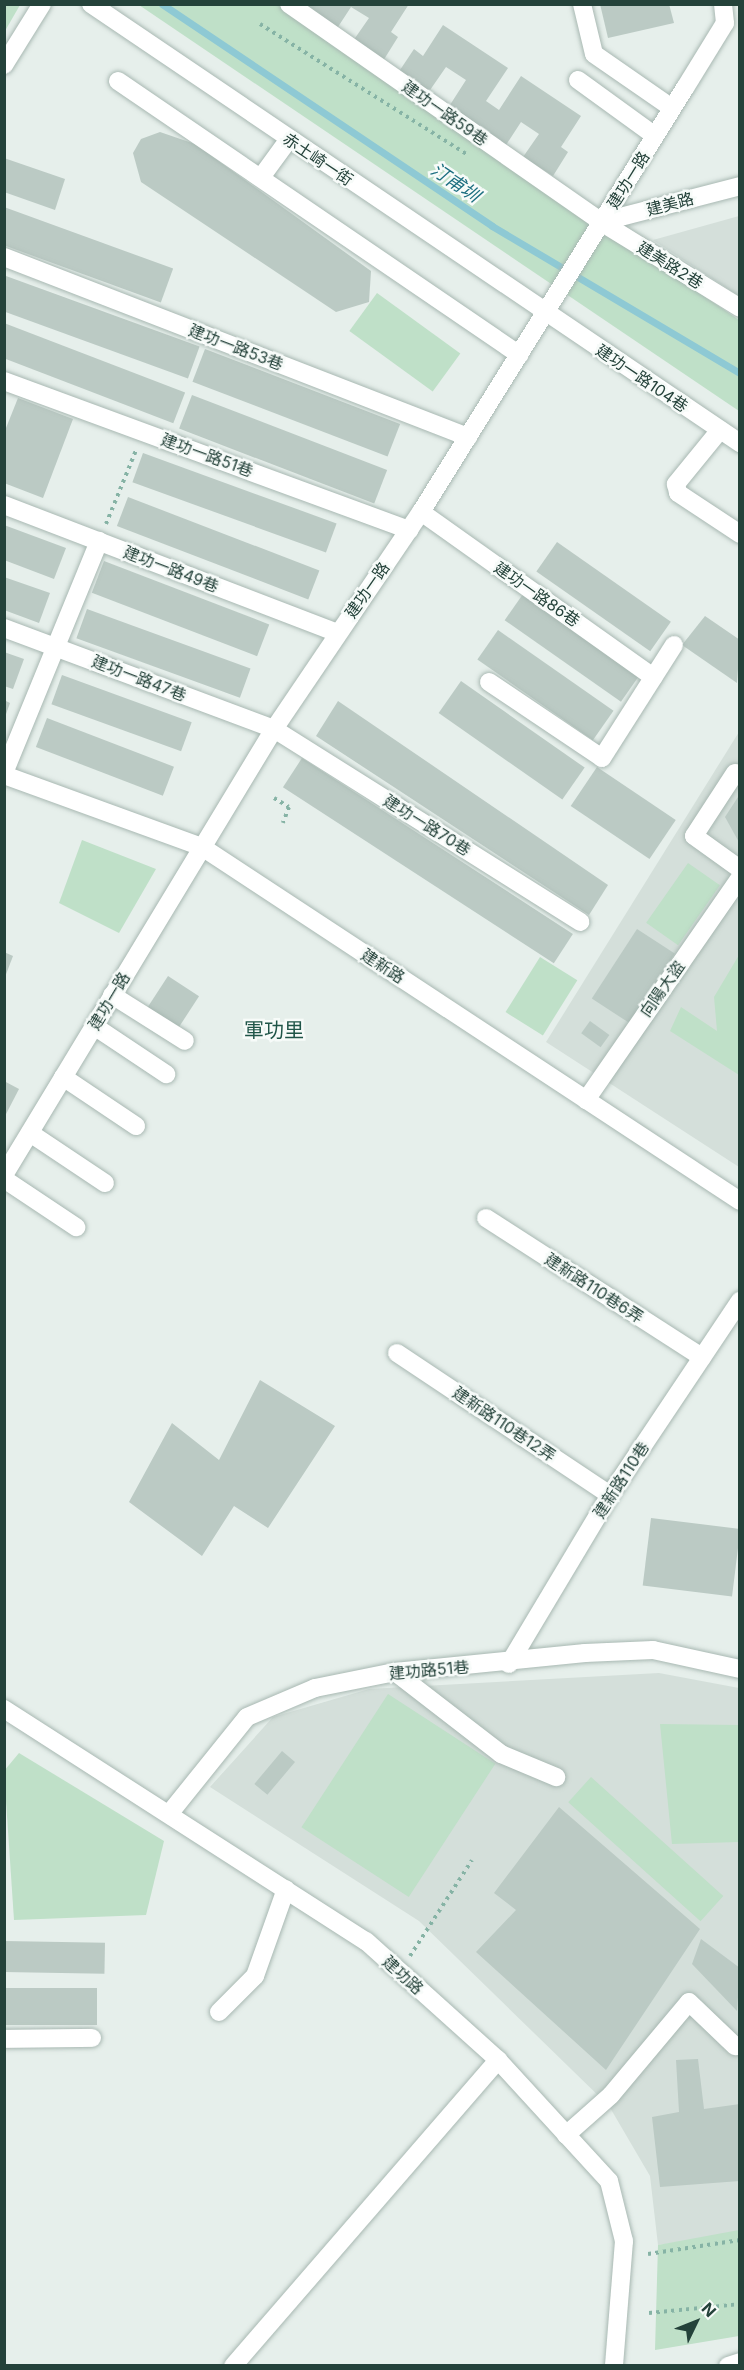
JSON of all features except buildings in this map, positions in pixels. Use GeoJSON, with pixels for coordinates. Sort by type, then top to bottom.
{"type":"FeatureCollection","features":[{"type":"Feature","properties":{"kind":"street"},"geometry":{"type":"LineString","coordinates":[[4,65],[42,4]]}},
{"type":"Feature","properties":{"kind":"street","name":"赤土崎一街"},"geometry":{"type":"LineString","coordinates":[[91,4],[545,313]]}},
{"type":"Feature","properties":{"kind":"street","name":"建功一路59巷"},"geometry":{"type":"LineString","coordinates":[[289,4],[597,229]]}},
{"type":"Feature","properties":{"kind":"street"},"geometry":{"type":"LineString","coordinates":[[582,4],[594,54],[672,108]]}},
{"type":"Feature","properties":{"kind":"street","name":"建功一路"},"geometry":{"type":"LineString","coordinates":[[4,1175],[274,729],[409,530],[655,136],[724,23],[723,4]]}},
{"type":"Feature","properties":{"kind":"street"},"geometry":{"type":"LineString","coordinates":[[578,80],[655,136]]}},
{"type":"Feature","properties":{"kind":"street"},"geometry":{"type":"LineString","coordinates":[[118,81],[262,176],[519,355]]}},
{"type":"Feature","properties":{"kind":"street"},"geometry":{"type":"LineString","coordinates":[[262,176],[289,139]]}},
{"type":"Feature","properties":{"kind":"street","name":"建美路"},"geometry":{"type":"LineString","coordinates":[[597,229],[740,186]]}},
{"type":"Feature","properties":{"kind":"street","name":"建美路2巷"},"geometry":{"type":"LineString","coordinates":[[597,229],[740,308]]}},
{"type":"Feature","properties":{"kind":"street","name":"建功一路53巷"},"geometry":{"type":"LineString","coordinates":[[4,257],[468,436]]}},
{"type":"Feature","properties":{"kind":"street","name":"建功一路104巷"},"geometry":{"type":"LineString","coordinates":[[545,313],[740,443]]}},
{"type":"Feature","properties":{"kind":"street","name":"建功一路51巷"},"geometry":{"type":"LineString","coordinates":[[4,381],[409,530]]}},
{"type":"Feature","properties":{"kind":"street"},"geometry":{"type":"LineString","coordinates":[[720,430],[676,484],[678,493],[740,534]]}},
{"type":"Feature","properties":{"kind":"street","name":"建功一路49巷"},"geometry":{"type":"LineString","coordinates":[[4,505],[337,633]]}},
{"type":"Feature","properties":{"kind":"street","name":"建功一路86巷"},"geometry":{"type":"LineString","coordinates":[[420,512],[653,677]]}},
{"type":"Feature","properties":{"kind":"street"},"geometry":{"type":"LineString","coordinates":[[4,774],[99,541]]}},
{"type":"Feature","properties":{"kind":"street","name":"建功一路47巷"},"geometry":{"type":"LineString","coordinates":[[4,628],[274,729]]}},
{"type":"Feature","properties":{"kind":"street"},"geometry":{"type":"LineString","coordinates":[[489,682],[602,758],[674,645]]}},
{"type":"Feature","properties":{"kind":"street","name":"建功一路70巷"},"geometry":{"type":"LineString","coordinates":[[274,729],[580,922]]}},
{"type":"Feature","properties":{"kind":"street"},"geometry":{"type":"LineString","coordinates":[[735,773],[694,836],[740,868]]}},
{"type":"Feature","properties":{"kind":"street","name":"建新路"},"geometry":{"type":"LineString","coordinates":[[4,774],[201,847],[740,1201]]}},
{"type":"Feature","properties":{"kind":"street","name":"向陽大盜"},"geometry":{"type":"LineString","coordinates":[[586,1100],[740,878]]}},
{"type":"Feature","properties":{"kind":"street"},"geometry":{"type":"LineString","coordinates":[[112,994],[185,1041]]}},
{"type":"Feature","properties":{"kind":"street"},"geometry":{"type":"LineString","coordinates":[[94,1026],[166,1074]]}},
{"type":"Feature","properties":{"kind":"street"},"geometry":{"type":"LineString","coordinates":[[63,1077],[136,1126]]}},
{"type":"Feature","properties":{"kind":"street"},"geometry":{"type":"LineString","coordinates":[[30,1132],[105,1183]]}},
{"type":"Feature","properties":{"kind":"street"},"geometry":{"type":"LineString","coordinates":[[4,1179],[76,1227]]}},
{"type":"Feature","properties":{"kind":"street","name":"建新路110巷6弄"},"geometry":{"type":"LineString","coordinates":[[486,1218],[702,1357]]}},
{"type":"Feature","properties":{"kind":"street","name":"建新路110巷"},"geometry":{"type":"LineString","coordinates":[[509,1664],[610,1495],[740,1301]]}},
{"type":"Feature","properties":{"kind":"street","name":"建新路110巷12弄"},"geometry":{"type":"LineString","coordinates":[[397,1353],[610,1495]]}},
{"type":"Feature","properties":{"kind":"street","name":"建功路51巷"},"geometry":{"type":"LineString","coordinates":[[169,1814],[247,1717],[315,1688],[395,1672],[653,1650],[740,1669]]}},
{"type":"Feature","properties":{"kind":"street"},"geometry":{"type":"LineString","coordinates":[[395,1672],[501,1754],[556,1777]]}},
{"type":"Feature","properties":{"kind":"street","name":"建功路"},"geometry":{"type":"LineString","coordinates":[[4,1710],[366,1941],[498,2060],[609,2181],[624,2241],[614,2366]]}},
{"type":"Feature","properties":{"kind":"street"},"geometry":{"type":"LineString","coordinates":[[219,2013],[255,1976],[286,1889]]}},
{"type":"Feature","properties":{"kind":"street"},"geometry":{"type":"LineString","coordinates":[[566,2135],[611,2095],[689,2002],[735,2046]]}},
{"type":"Feature","properties":{"kind":"street"},"geometry":{"type":"LineString","coordinates":[[4,2039],[92,2038]]}},
{"type":"Feature","properties":{"kind":"street"},"geometry":{"type":"LineString","coordinates":[[233,2366],[498,2060]]}},
{"type":"Feature","properties":{"kind":"street"},"geometry":{"type":"LineString","coordinates":[[729,2366],[740,2362]]}},
{"type":"Feature","properties":{"kind":"path"},"geometry":{"type":"LineString","coordinates":[[260,24],[480,163]]}},
{"type":"Feature","properties":{"kind":"path"},"geometry":{"type":"LineString","coordinates":[[99,541],[143,432]]}},
{"type":"Feature","properties":{"kind":"path"},"geometry":{"type":"LineString","coordinates":[[274,798],[289,807],[283,823]]}},
{"type":"Feature","properties":{"kind":"path"},"geometry":{"type":"LineString","coordinates":[[399,1971],[472,1860]]}},
{"type":"Feature","properties":{"kind":"path"},"geometry":{"type":"LineString","coordinates":[[648,2254],[740,2240]]}},
{"type":"Feature","properties":{"kind":"path"},"geometry":{"type":"LineString","coordinates":[[650,2313],[740,2304]]}},
{"type":"Feature","properties":{"kind":"shaded area"},"geometry":{"type":"Polygon","coordinates":[[[739,216],[739,296],[653,240],[739,216]]]}},
{"type":"Feature","properties":{"kind":"shaded area"},"geometry":{"type":"Polygon","coordinates":[[[739,732],[739,1167],[546,1042],[739,732]]]}},
{"type":"Feature","properties":{"kind":"shaded area"},"geometry":{"type":"Polygon","coordinates":[[[659,1673],[739,1688],[739,2234],[658,2245],[650,2176],[609,2106],[419,1921],[210,1787],[273,1717],[369,1689],[659,1673]]]}},
{"type":"Feature","properties":{"kind":"green space"},"geometry":{"type":"Polygon","coordinates":[[[4,5],[20,5],[5,31],[4,5]]]}},
{"type":"Feature","properties":{"kind":"green space"},"geometry":{"type":"Polygon","coordinates":[[[139,5],[278,5],[739,320],[739,411],[139,5]]]}},
{"type":"Feature","properties":{"kind":"green space"},"geometry":{"type":"Polygon","coordinates":[[[377,293],[460,354],[433,392],[349,331],[377,293]]]}},
{"type":"Feature","properties":{"kind":"green space"},"geometry":{"type":"Polygon","coordinates":[[[82,840],[156,869],[119,933],[59,903],[82,840]]]}},
{"type":"Feature","properties":{"kind":"green space"},"geometry":{"type":"Polygon","coordinates":[[[688,863],[720,885],[678,945],[646,923],[688,863]]]}},
{"type":"Feature","properties":{"kind":"green space"},"geometry":{"type":"Polygon","coordinates":[[[739,955],[739,1075],[670,1031],[681,1007],[717,1031],[714,997],[739,955]]]}},
{"type":"Feature","properties":{"kind":"green space"},"geometry":{"type":"Polygon","coordinates":[[[540,957],[577,980],[543,1035],[506,1012],[540,957]]]}},
{"type":"Feature","properties":{"kind":"green space"},"geometry":{"type":"Polygon","coordinates":[[[388,1694],[495,1764],[409,1897],[301,1827],[388,1694]]]}},
{"type":"Feature","properties":{"kind":"green space"},"geometry":{"type":"Polygon","coordinates":[[[660,1724],[739,1725],[739,1842],[672,1844],[660,1724]]]}},
{"type":"Feature","properties":{"kind":"green space"},"geometry":{"type":"Polygon","coordinates":[[[19,1753],[164,1841],[146,1915],[14,1920],[4,1771],[19,1753]]]}},
{"type":"Feature","properties":{"kind":"green space"},"geometry":{"type":"Polygon","coordinates":[[[591,1777],[723,1896],[701,1921],[568,1802],[591,1777]]]}},
{"type":"Feature","properties":{"kind":"green space"},"geometry":{"type":"Polygon","coordinates":[[[739,2230],[739,2336],[655,2350],[658,2245],[739,2230]]]}},
{"type":"Feature","properties":{"kind":"waterway","name":"汀甫圳"},"geometry":{"type":"LineString","coordinates":[[162,4],[492,226],[740,373]]}},
{"type":"Feature","properties":{"kind":"district","name":"軍功里"},"geometry":{"type":"Point","coordinates":[274,1030]}}]}
